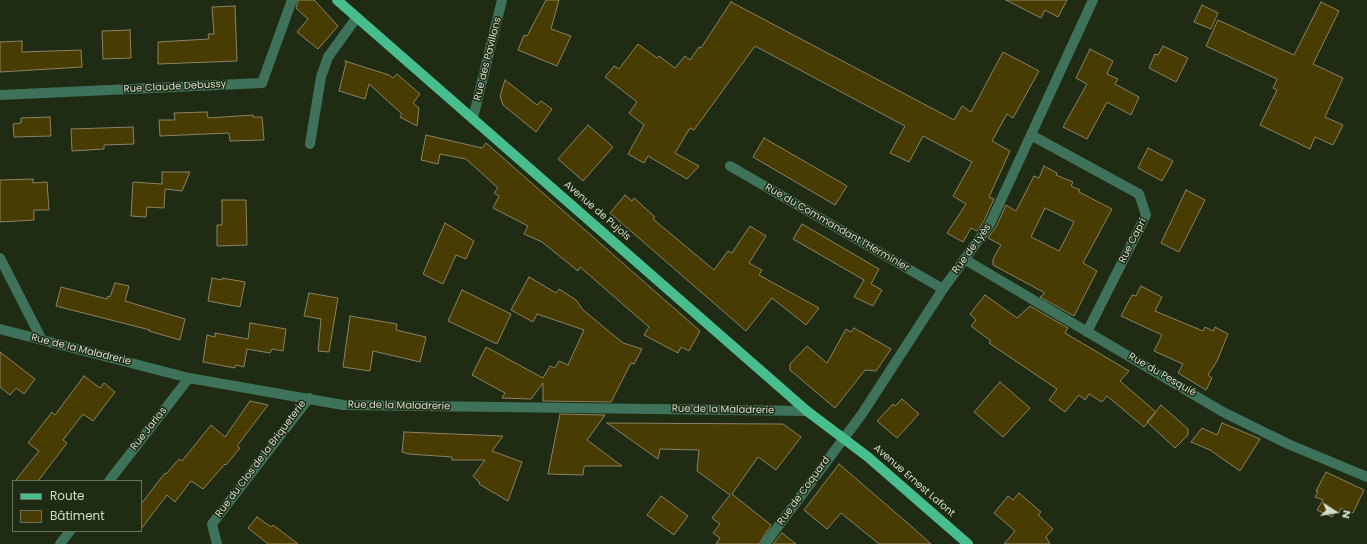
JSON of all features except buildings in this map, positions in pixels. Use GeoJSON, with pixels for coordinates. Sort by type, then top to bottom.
{"type":"FeatureCollection","features":[{"type":"Feature","properties":{"kind":"main road","name":"Avenue de Pujols"},"geometry":{"type":"LineString","coordinates":[[337,0],[347,4],[357,17],[807,410],[843,438]]}},
{"type":"Feature","properties":{"kind":"main road","name":"Avenue Ernest Lafont"},"geometry":{"type":"LineString","coordinates":[[843,438],[868,457],[968,544]]}},
{"type":"Feature","properties":{"kind":"street","name":"Rue Claude Debussy"},"geometry":{"type":"LineString","coordinates":[[0,95],[262,82],[292,0]]}},
{"type":"Feature","properties":{"kind":"street","name":"Rue des Pavillons"},"geometry":{"type":"LineString","coordinates":[[473,118],[502,0]]}},
{"type":"Feature","properties":{"kind":"street","name":"Rue de Lyès"},"geometry":{"type":"LineString","coordinates":[[843,438],[862,414],[943,289],[990,224],[1093,0]]}},
{"type":"Feature","properties":{"kind":"street"},"geometry":{"type":"LineString","coordinates":[[310,144],[321,77],[328,56],[357,17]]}},
{"type":"Feature","properties":{"kind":"street","name":"Rue Capri"},"geometry":{"type":"LineString","coordinates":[[1031,135],[1139,194],[1146,215],[1087,332]]}},
{"type":"Feature","properties":{"kind":"street","name":"Rue du Commandant l’Herminier"},"geometry":{"type":"LineString","coordinates":[[730,166],[943,289]]}},
{"type":"Feature","properties":{"kind":"street"},"geometry":{"type":"LineString","coordinates":[[0,258],[42,340]]}},
{"type":"Feature","properties":{"kind":"street","name":"Rue du Pesquié"},"geometry":{"type":"LineString","coordinates":[[964,259],[1224,412],[1288,444],[1367,477]]}},
{"type":"Feature","properties":{"kind":"street","name":"Rue de la Maladrerie"},"geometry":{"type":"LineString","coordinates":[[0,329],[189,378],[343,405],[807,410]]}},
{"type":"Feature","properties":{"kind":"street","name":"Rue Jarlas"},"geometry":{"type":"LineString","coordinates":[[110,480],[189,378]]}},
{"type":"Feature","properties":{"kind":"street","name":"Rue du Clos de la Briqueterie"},"geometry":{"type":"LineString","coordinates":[[217,544],[212,524],[309,398]]}},
{"type":"Feature","properties":{"kind":"street","name":"Rue de Coquard"},"geometry":{"type":"LineString","coordinates":[[765,544],[843,438]]}},
{"type":"Feature","properties":{"kind":"street"},"geometry":{"type":"LineString","coordinates":[[60,544],[69,532]]}}]}
